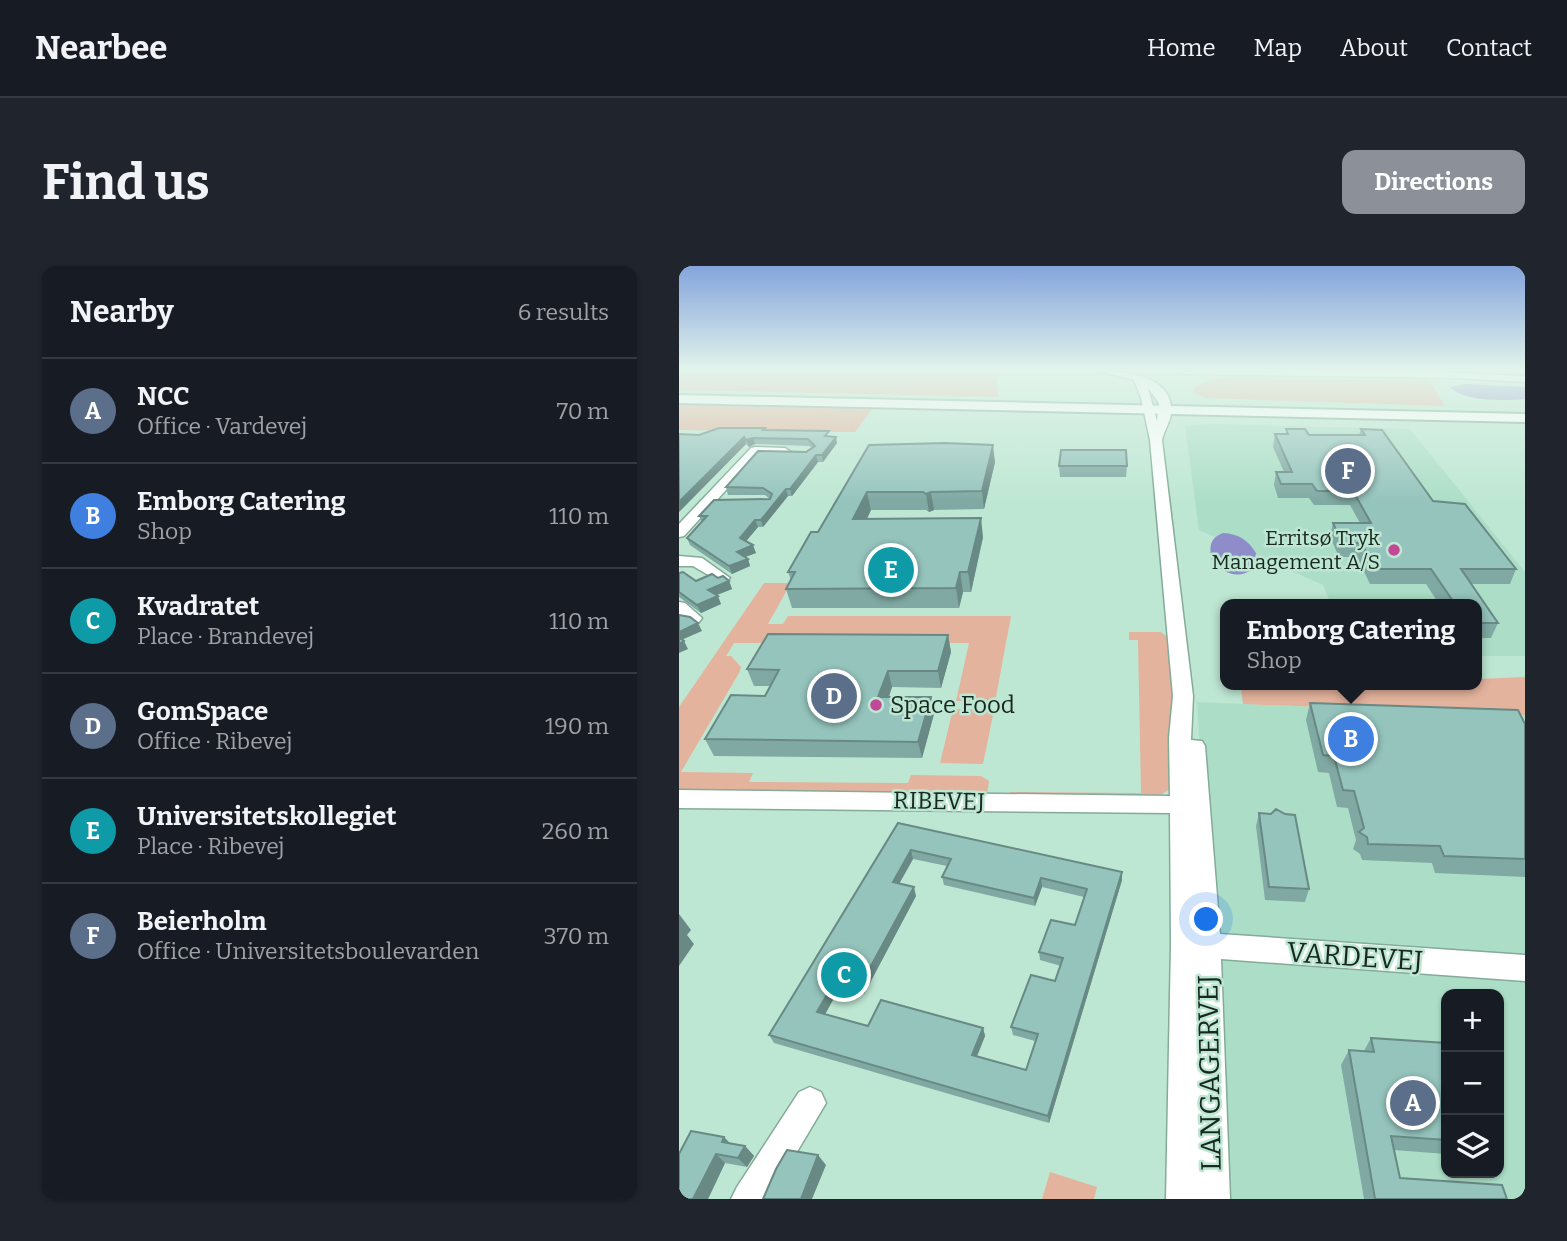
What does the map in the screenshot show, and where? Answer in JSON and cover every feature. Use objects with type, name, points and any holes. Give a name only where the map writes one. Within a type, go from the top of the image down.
[{"type":"main road","points":[[1421,415],[1525,418]]},
{"type":"street","name":"LANGAGERVEJ","points":[[1149,415],[1156,440],[1183,696],[1212,1199]]},
{"type":"street","name":"LANGAGERVEJ","points":[[1156,440],[1162,415]]},
{"type":"street","points":[[679,533],[759,446],[795,452]]},
{"type":"street","points":[[709,501],[731,502]]},
{"type":"street","points":[[679,561],[696,561],[722,578]]},
{"type":"street","name":"RIBEVEJ","points":[[679,799],[1190,804]]},
{"type":"street","name":"LANGAGERVEJ","points":[[1184,1199],[1196,945]]},
{"type":"street","name":"VARDEVEJ","points":[[1196,945],[1525,968]]},
{"type":"street","points":[[749,1199],[810,1102]]},
{"type":"shaded area","points":[[679,415],[868,415],[855,432],[679,430]]},
{"type":"shaded area","points":[[1213,424],[1410,429],[1525,572],[1525,656],[1482,656],[1482,599],[1329,599],[1323,585],[1199,530],[1185,426]]},
{"type":"shaded area","points":[[764,583],[791,583],[768,624],[783,624],[788,616],[1011,616],[995,702],[956,701],[969,643],[734,643],[726,656],[731,656],[741,667],[739,673],[681,772],[753,773],[749,782],[908,783],[911,775],[981,776],[989,781],[987,795],[679,791],[679,707]]},
{"type":"shaded area","points":[[1129,632],[1161,632],[1169,638],[1176,756],[1170,789],[1162,794],[1149,796],[1010,795],[1010,792],[1141,793],[1138,640],[1129,640]]},
{"type":"shaded area","points":[[1525,677],[1525,715],[1243,704],[1241,690],[1482,690],[1482,679]]},
{"type":"shaded area","points":[[1197,702],[1525,715],[1525,1199],[1216,1199],[1212,938]]},
{"type":"shaded area","points":[[953,709],[994,710],[983,764],[940,763]]},
{"type":"shaded area","points":[[1050,1172],[1097,1187],[1094,1199],[1042,1199]]},
{"type":"water","points":[[1223,533],[1243,538],[1250,545],[1256,553],[1253,569],[1242,574],[1231,574],[1212,561],[1211,544]]},
{"type":"building","points":[[719,428],[829,431],[825,436],[836,437],[822,455],[816,455],[790,489],[786,489],[761,520],[755,520],[740,538],[753,545],[737,552],[748,559],[729,566],[687,538],[707,516],[699,516],[714,500],[770,499],[772,494],[763,488],[726,487],[758,451],[806,452],[815,446],[808,439],[746,440],[744,437],[679,502],[679,434],[699,435]]},
{"type":"building","points":[[1286,429],[1305,429],[1309,435],[1365,435],[1361,429],[1382,430],[1433,501],[1465,504],[1516,569],[1461,569],[1482,599],[1452,599],[1431,569],[1375,569],[1361,543],[1342,543],[1333,523],[1371,523],[1353,491],[1317,491],[1312,484],[1281,484],[1276,472],[1292,472],[1275,434],[1288,434]]},
{"type":"building","points":[[869,445],[993,445],[982,491],[926,494],[867,492],[853,519],[981,518],[968,572],[960,572],[956,588],[786,589],[795,572],[788,572],[811,532],[818,532]]},
{"type":"building","points":[[1061,450],[1126,450],[1127,466],[1059,466]]},
{"type":"building","points":[[683,572],[696,581],[712,574],[718,578],[723,576],[729,581],[708,590],[718,596],[697,605],[679,592],[679,573]]},
{"type":"building","points":[[1482,600],[1498,623],[1482,623]]},
{"type":"building","points":[[679,615],[690,617],[698,623],[679,632]]},
{"type":"building","points":[[768,634],[948,635],[938,671],[888,671],[878,697],[931,697],[918,742],[705,739],[731,695],[765,696],[779,670],[747,669]]},
{"type":"building","points":[[1310,703],[1518,710],[1525,724],[1525,859],[1444,856],[1440,846],[1368,844],[1367,837],[1359,832],[1364,828],[1354,791],[1343,790],[1334,756],[1323,755]]},
{"type":"building","points":[[1276,809],[1295,815],[1309,889],[1269,887],[1259,813],[1271,814]]},
{"type":"building","points":[[898,823],[1122,872],[1048,1116],[769,1035]],"holes":[[[911,850],[951,859],[942,877],[1034,898],[1041,878],[1087,889],[1075,925],[1051,920],[1039,952],[1063,958],[1055,981],[1031,975],[1011,1027],[1038,1034],[1026,1070],[972,1055],[983,1028],[881,1000],[868,1026],[817,1012],[836,979],[860,986],[914,887],[893,882]]]},
{"type":"building","points":[[1371,1038],[1441,1043],[1441,1140],[1391,1136],[1400,1178],[1502,1185],[1507,1199],[1375,1199],[1349,1050],[1374,1052]]},
{"type":"building","points":[[691,1131],[724,1137],[722,1142],[745,1146],[738,1158],[716,1154],[693,1199],[679,1199],[679,1154]]},
{"type":"building","points":[[787,1150],[818,1155],[801,1199],[763,1199],[776,1169]]},
{"type":"place","name":"Beierholm","points":[[1348,471]]},
{"type":"place","name":"Erritsø Tryk Management A/S","points":[[1394,550]]},
{"type":"place","name":"Universitetskollegiet","points":[[891,570]]},
{"type":"place","name":"GomSpace","points":[[834,696]]},
{"type":"place","name":"Space Food","points":[[876,705]]},
{"type":"place","name":"Emborg Catering","points":[[1351,739]]},
{"type":"place","name":"Kvadratet","points":[[844,975]]},
{"type":"place","name":"NCC","points":[[1413,1103]]}]
